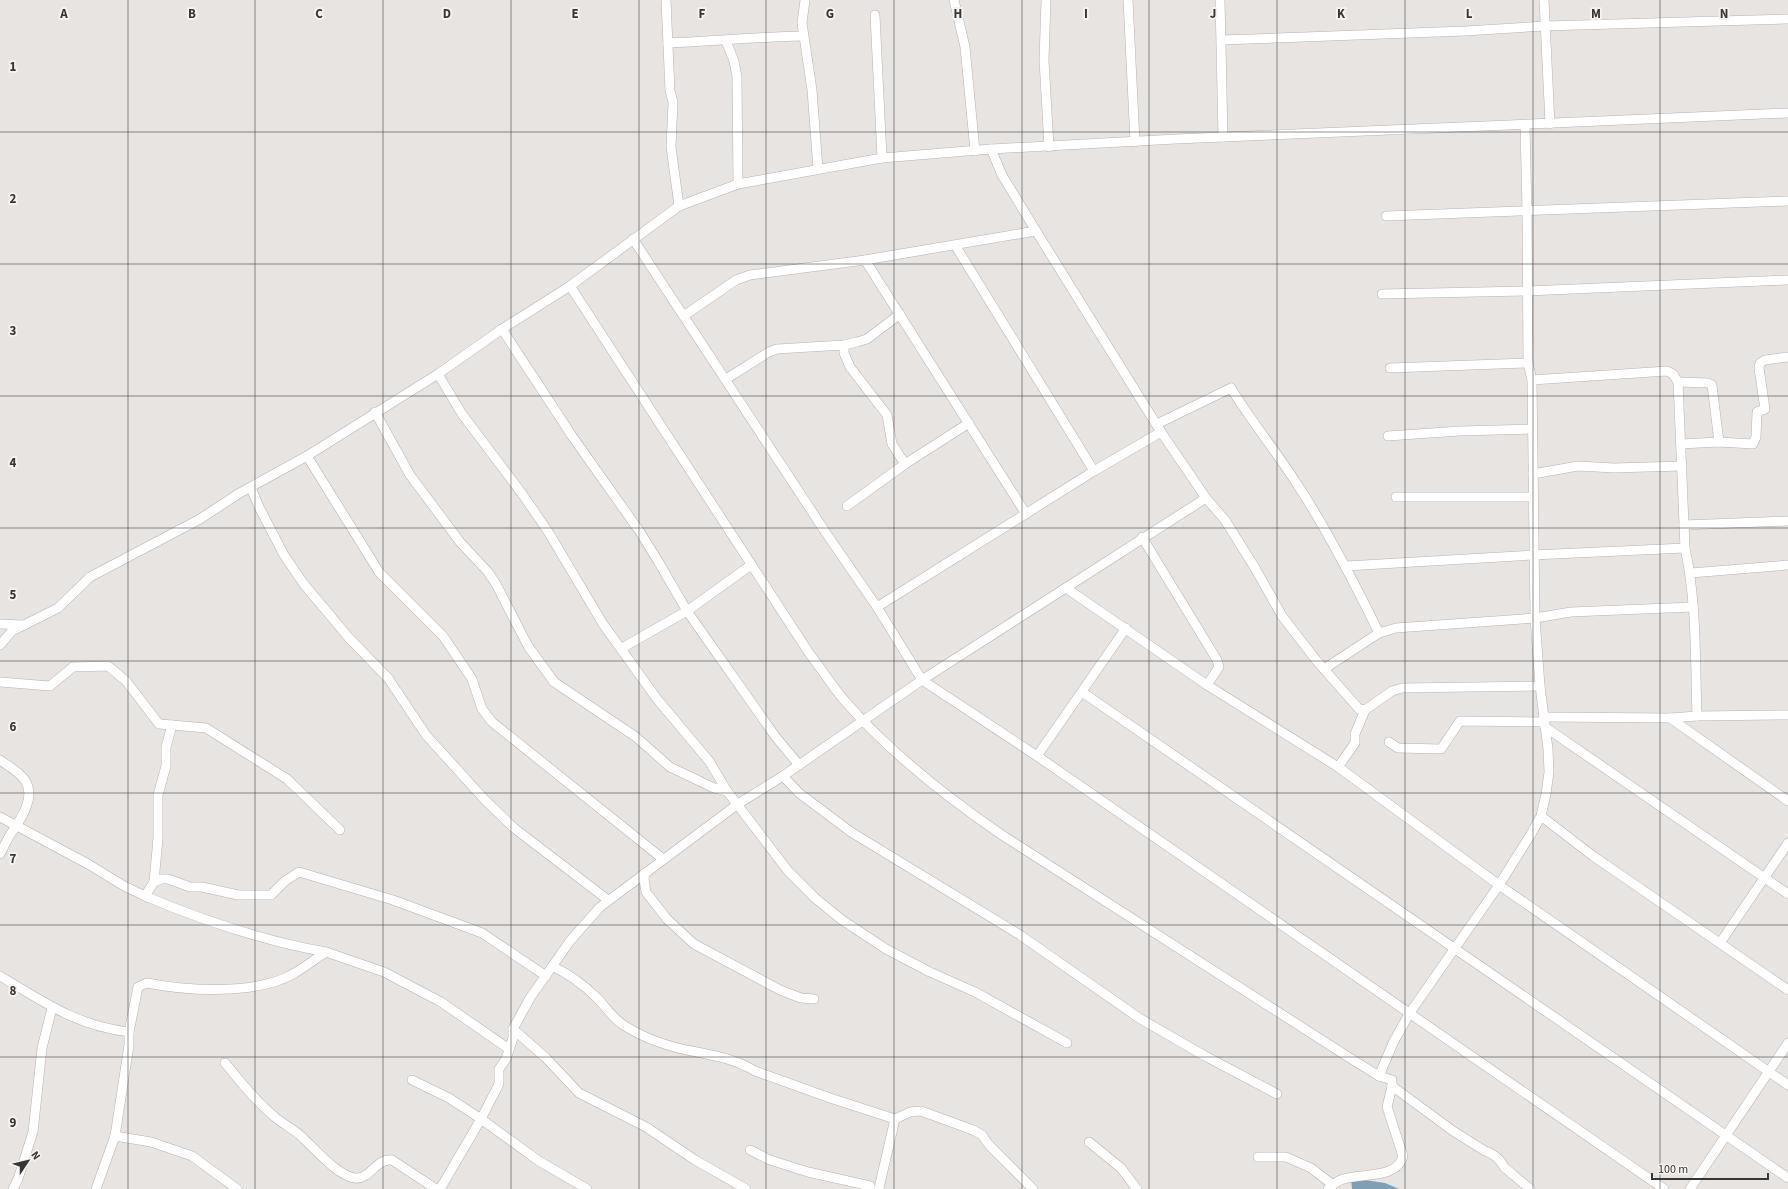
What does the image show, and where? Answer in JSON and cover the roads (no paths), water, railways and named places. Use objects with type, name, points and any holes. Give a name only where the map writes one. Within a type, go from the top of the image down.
[{"type":"street","points":[[666,0],[670,91],[673,102],[671,147],[679,206]]},
{"type":"street","points":[[806,0],[802,23],[812,90],[818,169]]},
{"type":"street","points":[[954,0],[965,47],[975,151]]},
{"type":"street","points":[[1046,0],[1044,60],[1049,147]]},
{"type":"street","points":[[1220,0],[1223,138]]},
{"type":"street","points":[[1544,0],[1550,124]]},
{"type":"street","points":[[1126,1],[1135,142]]},
{"type":"street","points":[[875,15],[882,158]]},
{"type":"street","points":[[1222,40],[1466,31],[1545,26],[1788,19]]},
{"type":"street","points":[[668,43],[726,41],[757,37],[803,36]]},
{"type":"street","points":[[726,41],[734,61],[737,77],[738,184]]},
{"type":"street","points":[[0,645],[12,631],[58,608],[90,577],[200,519],[307,456],[375,412],[438,374],[502,329],[570,286],[679,206],[738,184],[882,158],[975,151],[1135,142],[1525,126],[1788,113]]},
{"type":"street","points":[[1379,1076],[1393,1043],[1409,1014],[1499,886],[1540,816],[1546,794],[1549,772],[1545,722],[1540,686],[1535,618],[1533,555],[1532,380],[1528,363],[1525,126]]},
{"type":"street","points":[[991,150],[1002,175],[1036,231],[1162,432],[1206,498],[1225,520],[1255,568],[1282,616],[1324,669],[1359,709],[1365,710]]},
{"type":"street","points":[[1386,216],[1788,201]]},
{"type":"street","points":[[685,315],[736,280],[750,274],[865,260],[1036,231]]},
{"type":"street","points":[[633,239],[685,315],[826,533],[877,607],[922,680],[1037,756],[1664,1189]]},
{"type":"street","points":[[955,245],[1094,471]]},
{"type":"street","points":[[865,260],[1026,514]]},
{"type":"street","points":[[1382,294],[1527,292],[1788,280]]},
{"type":"street","points":[[570,286],[751,565],[810,653],[842,698],[862,720],[919,772],[973,815],[1002,835],[1173,946],[1379,1076],[1392,1080],[1387,1107],[1402,1152],[1402,1163],[1392,1170],[1363,1177],[1343,1179],[1331,1187],[1311,1168],[1286,1157],[1258,1157]]},
{"type":"street","points":[[726,379],[769,352],[777,349],[844,345],[867,339],[900,314]]},
{"type":"street","points":[[502,329],[572,436],[643,538],[686,611],[775,736],[798,765]]},
{"type":"street","points":[[844,345],[844,352],[850,367],[887,415],[892,444],[905,464]]},
{"type":"street","points":[[1681,444],[1719,442],[1753,444],[1756,437],[1757,412],[1765,410],[1759,368],[1760,363],[1765,360],[1788,357]]},
{"type":"street","points":[[1390,368],[1528,363]]},
{"type":"street","points":[[1532,380],[1667,371],[1674,374],[1678,382],[1685,548],[1691,573],[1697,716]]},
{"type":"street","points":[[438,374],[462,414],[519,489],[549,534],[603,624],[622,648],[657,699],[709,761],[727,791],[788,871],[815,898],[842,920],[886,949],[930,972],[975,992],[1067,1043]]},
{"type":"street","points":[[1678,382],[1708,383],[1712,385],[1719,442]]},
{"type":"street","points":[[1157,424],[1231,388],[1253,423],[1296,482],[1346,566],[1379,633]]},
{"type":"street","points":[[375,412],[410,475],[460,542],[488,572],[496,584],[528,646],[554,682],[636,737],[667,766],[714,788],[727,791]]},
{"type":"street","points":[[847,506],[905,464],[969,423]]},
{"type":"street","points":[[1388,436],[1532,429]]},
{"type":"street","points":[[877,607],[1094,471],[1162,432]]},
{"type":"street","points":[[307,456],[379,572],[443,636],[472,679],[482,709],[492,722],[662,859]]},
{"type":"street","points":[[1533,474],[1682,466]]},
{"type":"street","points":[[252,488],[260,509],[284,555],[303,583],[349,638],[388,678],[426,735],[484,799],[514,828],[608,900]]},
{"type":"street","points":[[1396,497],[1533,497]]},
{"type":"street","points":[[440,1189],[499,1084],[499,1070],[506,1059],[513,1038],[513,1029],[552,966],[570,941],[600,907],[662,859],[738,804],[783,776],[862,720],[1142,537],[1206,498]]},
{"type":"street","points":[[1684,524],[1788,521]]},
{"type":"street","points":[[1142,537],[1217,660],[1219,667],[1207,685]]},
{"type":"street","points":[[1346,566],[1685,548]]},
{"type":"street","points":[[622,648],[686,611],[751,565]]},
{"type":"street","points":[[1691,573],[1788,565]]},
{"type":"street","points":[[1066,588],[1207,685],[1338,768],[1499,886],[1788,1085]]},
{"type":"street","points":[[1324,669],[1379,633],[1396,628],[1535,618],[1571,612],[1693,607]]},
{"type":"street","points":[[0,624],[23,625]]},
{"type":"street","points":[[1037,756],[1126,628]]},
{"type":"street","points":[[0,682],[50,686],[73,667],[108,666],[126,681],[159,724],[206,728],[287,780],[340,830]]},
{"type":"street","points":[[1338,768],[1355,743],[1355,734],[1365,710],[1392,691],[1402,688],[1540,686]]},
{"type":"street","points":[[1082,692],[1788,1178]]},
{"type":"street","points":[[1390,742],[1398,748],[1441,749],[1460,721],[1545,722],[1697,716],[1788,715]]},
{"type":"street","points":[[1670,718],[1788,801]]},
{"type":"street","points":[[1545,722],[1788,894]]},
{"type":"street","points":[[145,896],[154,882],[158,838],[158,795],[166,766],[166,747],[172,725]]},
{"type":"street","points":[[0,760],[15,770],[25,780],[28,788],[28,800],[17,827],[12,832],[0,854]]},
{"type":"street","points":[[783,776],[799,793],[851,832],[920,876],[1020,935],[1139,1018],[1212,1060],[1277,1094]]},
{"type":"street","points":[[1540,816],[1593,856],[1788,990]]},
{"type":"street","points":[[0,818],[88,864],[124,886],[204,920],[288,945],[326,952],[384,972],[441,1002],[509,1049]]},
{"type":"street","points":[[1720,943],[1788,843]]},
{"type":"street","points":[[154,882],[161,879],[168,879],[190,887],[202,887],[238,895],[271,895],[285,881],[299,872],[393,900],[482,933],[546,976]]},
{"type":"street","points":[[645,873],[644,886],[646,892],[667,919],[694,944],[780,990],[801,998],[814,999]]},
{"type":"street","points":[[96,1189],[116,1136],[129,1045],[129,1032],[138,987],[147,983],[186,989],[258,987],[293,974],[326,952]]},
{"type":"street","points":[[552,966],[568,974],[596,997],[624,1026],[645,1036],[676,1046],[732,1060],[754,1071],[895,1119],[910,1112],[922,1111],[973,1130],[982,1135],[989,1145],[1033,1189]]},
{"type":"street","points":[[0,976],[52,1008],[83,1022],[110,1030],[129,1032]]},
{"type":"street","points":[[13,1189],[18,1179],[32,1132],[42,1048],[52,1008]]},
{"type":"street","points":[[513,1029],[546,1058],[579,1093],[646,1127],[695,1160],[746,1189]]},
{"type":"street","points":[[1690,1189],[1788,1043]]},
{"type":"street","points":[[225,1063],[275,1117],[304,1138],[326,1160],[352,1177],[364,1177],[383,1161],[392,1160],[436,1189]]},
{"type":"street","points":[[412,1080],[449,1098],[539,1161],[588,1189]]},
{"type":"street","points":[[1392,1086],[1452,1131],[1485,1151],[1491,1152],[1502,1162],[1504,1167],[1530,1189]]},
{"type":"street","points":[[750,1150],[770,1160],[808,1172],[875,1188],[895,1119]]},
{"type":"street","points":[[116,1136],[151,1142],[192,1156],[237,1189]]},
{"type":"street","points":[[1090,1142],[1121,1168],[1137,1189]]},
{"type":"water","points":[[1351,1178],[1385,1183],[1399,1189],[1352,1189]]}]
